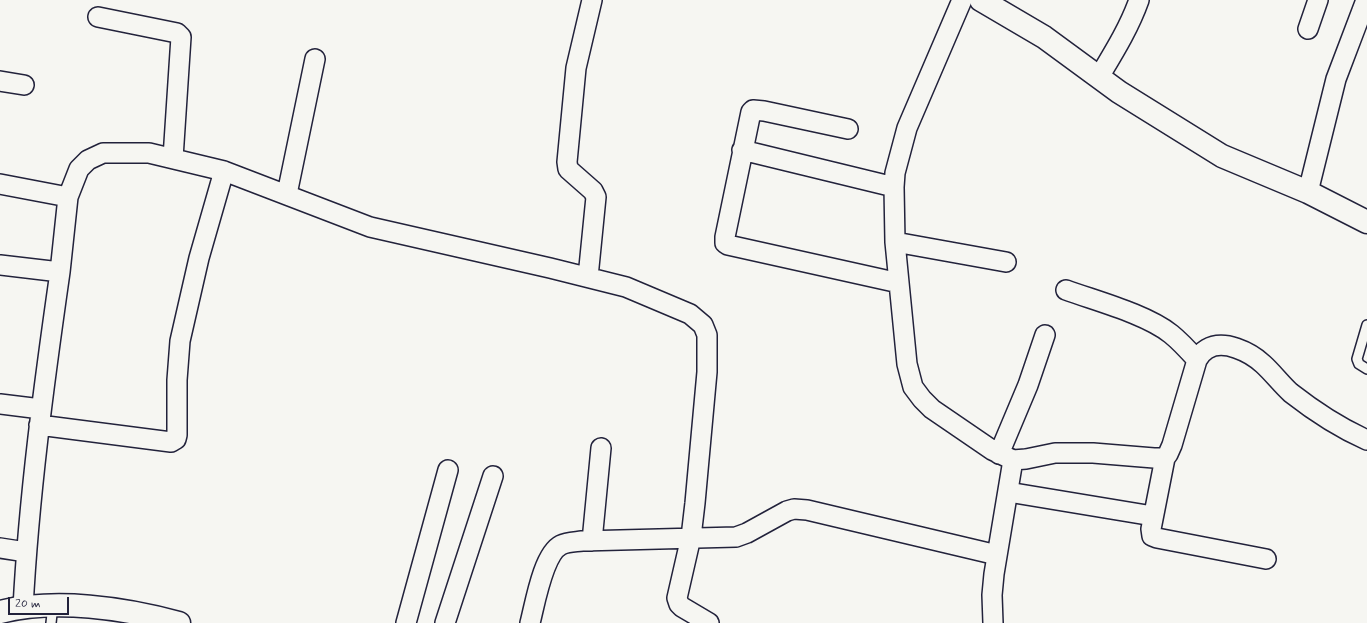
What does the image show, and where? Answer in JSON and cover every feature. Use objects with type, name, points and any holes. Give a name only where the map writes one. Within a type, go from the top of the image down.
[{"type":"street","points":[[588,277],[596,197],[593,191],[568,169],[567,162],[576,68],[592,0]]},
{"type":"street","points":[[962,0],[907,128],[894,173],[899,283],[907,364],[913,386],[922,399],[932,409],[1006,457],[1026,459],[1055,453],[1093,453],[1165,458]]},
{"type":"street","points":[[981,0],[1044,37],[1119,92],[1222,156],[1308,192],[1367,222]]},
{"type":"street","points":[[1099,77],[1122,38],[1139,0]]},
{"type":"street","points":[[1308,29],[1318,0]]},
{"type":"street","points":[[1308,192],[1336,79],[1366,0]]},
{"type":"street","points":[[98,17],[177,33],[181,37],[173,158]]},
{"type":"street","points":[[287,194],[315,59]]},
{"type":"street","points":[[0,82],[24,85]]},
{"type":"street","points":[[848,129],[753,110],[749,115],[725,238],[726,244],[899,283]]},
{"type":"street","points":[[742,150],[894,187]]},
{"type":"street","points":[[23,608],[26,552],[40,417],[60,272],[68,197],[79,169],[88,160],[95,156],[103,153],[149,153],[224,171],[370,227],[626,287],[690,314],[703,325],[706,330],[708,353],[691,537],[677,598],[679,604],[709,623]]},
{"type":"street","points":[[0,404],[40,417],[171,442],[176,439],[178,435],[176,380],[180,341],[199,258],[224,171]]},
{"type":"street","points":[[0,184],[68,197]]},
{"type":"street","points":[[896,242],[1006,262]]},
{"type":"street","points":[[0,265],[60,272]]},
{"type":"street","points":[[1066,290],[1154,323],[1170,333],[1183,344],[1197,360]]},
{"type":"street","points":[[993,623],[992,595],[1008,492],[1006,457],[1045,335]]},
{"type":"street","points":[[1266,559],[1157,538],[1152,536],[1151,533],[1165,458],[1172,445],[1197,360],[1202,353],[1207,348],[1213,346],[1229,346],[1247,353],[1263,364],[1290,392],[1335,423],[1367,440]]},
{"type":"street","points":[[592,541],[601,448]]},
{"type":"street","points":[[406,623],[448,470]]},
{"type":"street","points":[[445,623],[494,476]]},
{"type":"street","points":[[1008,492],[1154,516]]},
{"type":"street","points":[[530,623],[545,565],[555,550],[561,545],[569,542],[691,537],[736,537],[747,533],[787,511],[800,509],[997,555]]},
{"type":"street","points":[[0,548],[26,552]]},
{"type":"street","points":[[0,612],[23,608],[52,614],[87,606],[123,611],[178,623]]},
{"type":"lane","points":[[1367,325],[1357,359],[1359,364],[1367,369]]}]
